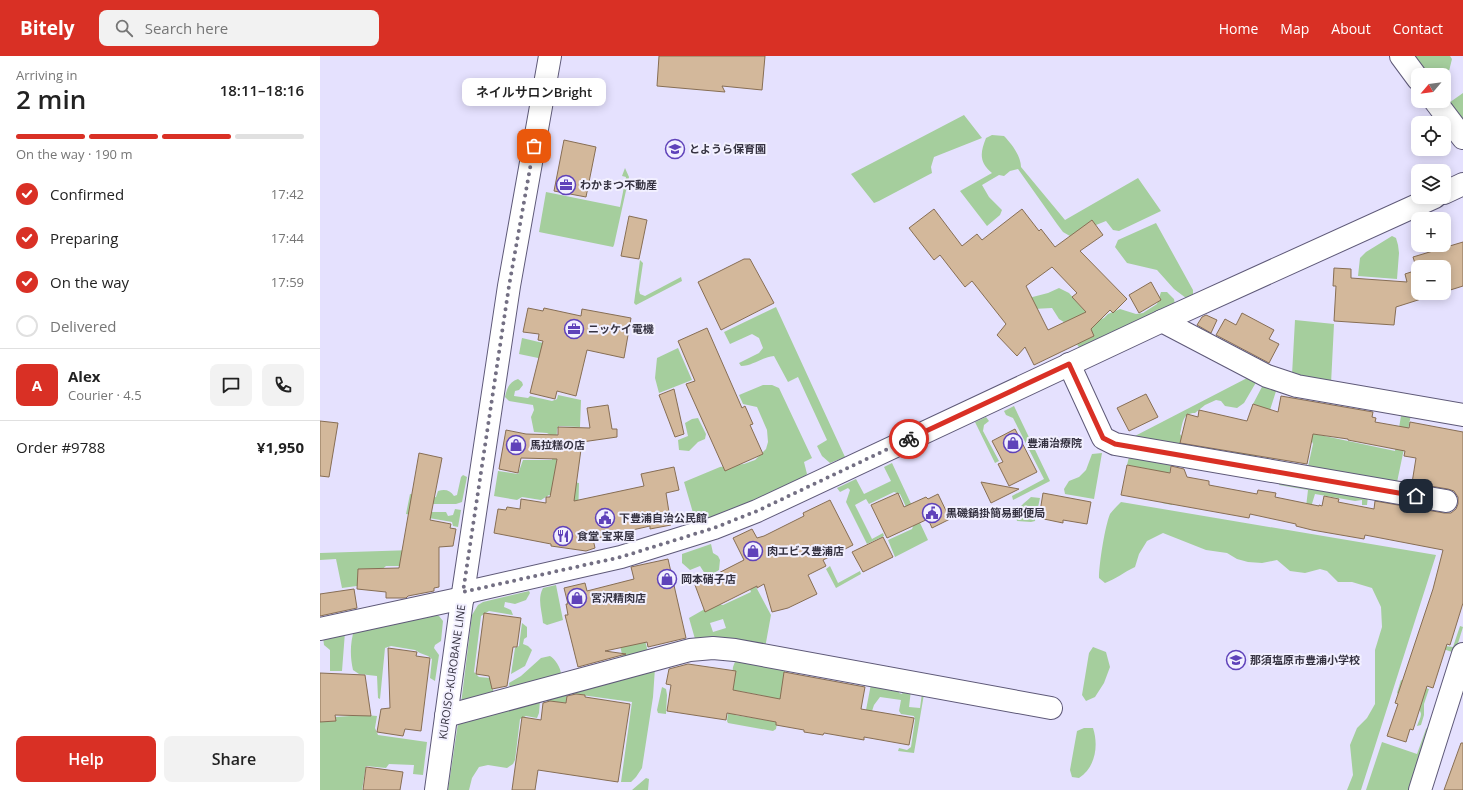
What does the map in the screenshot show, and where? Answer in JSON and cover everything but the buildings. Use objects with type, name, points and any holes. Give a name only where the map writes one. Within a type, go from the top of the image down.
[{"type":"street","name":"KUROISO-KUROBANE LINE","points":[[436,790],[463,595],[509,286],[550,56]]},
{"type":"street","points":[[1401,56],[1411,70]]},
{"type":"street","points":[[1440,108],[1463,138]]},
{"type":"street","points":[[1451,190],[1463,184]]},
{"type":"street","points":[[320,629],[621,557],[714,528],[757,511],[1069,364],[1420,204]]},
{"type":"street","points":[[1162,321],[1267,376],[1297,386],[1463,415]]},
{"type":"street","points":[[1069,364],[1103,438],[1115,444],[1446,501]]},
{"type":"street","points":[[446,716],[690,650],[713,648],[735,650],[1051,708]]},
{"type":"street","points":[[1420,790],[1461,665]]},
{"type":"green space","points":[[1410,56],[1450,56],[1452,59],[1450,68],[1419,68]]},
{"type":"green space","points":[[1463,93],[1463,128],[1448,108],[1451,108],[1451,101]]},
{"type":"green space","points":[[964,115],[982,138],[934,157],[931,167],[932,173],[879,201],[874,203],[851,174]]},
{"type":"green space","points":[[992,135],[1004,136],[1007,139],[1017,154],[1021,167],[1065,220],[1138,178],[1161,211],[1119,231],[1113,230],[1106,221],[1096,225],[1075,239],[1063,232],[1018,169],[1010,171],[1004,176],[999,175],[982,185],[989,197],[1002,210],[1000,215],[987,226],[960,191],[992,173],[983,161],[982,153],[986,138]]},
{"type":"green space","points":[[625,168],[629,177],[613,247],[539,232],[546,192],[620,207],[626,177],[622,176]]},
{"type":"green space","points":[[1156,223],[1193,290],[1193,295],[1186,298],[1174,289],[1157,270],[1127,263],[1115,247],[1118,240]]},
{"type":"green space","points":[[1392,236],[1396,238],[1399,253],[1397,279],[1358,276],[1360,258],[1366,252]]},
{"type":"green space","points":[[640,260],[643,263],[639,290],[640,294],[645,296],[681,277],[682,281],[636,305],[634,303]]},
{"type":"green space","points":[[1059,288],[1069,293],[1095,322],[1120,309],[1136,314],[1143,313],[1157,304],[1161,292],[1167,292],[1174,299],[1175,305],[1081,349],[1067,324],[1059,319],[1052,308],[1033,309],[1021,300],[1048,293]]},
{"type":"green space","points":[[776,307],[845,457],[830,463],[822,456],[817,446],[827,440],[798,377],[788,382],[774,356],[765,358],[750,365],[741,366],[739,363],[759,353],[763,348],[759,338],[752,334],[730,344],[724,332]]},
{"type":"green space","points":[[1295,320],[1334,324],[1331,384],[1292,375]]},
{"type":"green space","points":[[522,338],[581,352],[567,364],[519,354]]},
{"type":"green space","points":[[678,348],[692,380],[659,393],[655,378],[657,358]]},
{"type":"green space","points":[[1251,376],[1258,379],[1244,403],[1237,408],[1225,406],[1221,401],[1216,400],[1205,405],[1195,413],[1191,413],[1185,417],[1180,434],[1184,440],[1189,442],[1187,448],[1133,437]]},
{"type":"green space","points":[[518,379],[523,385],[519,390],[515,391],[514,396],[528,398],[530,396],[552,401],[557,399],[558,395],[581,400],[580,427],[559,426],[557,429],[556,451],[580,455],[579,464],[557,459],[554,478],[579,483],[578,520],[561,495],[549,495],[541,500],[522,497],[517,500],[494,496],[498,471],[518,474],[523,460],[552,460],[552,436],[547,433],[534,432],[531,417],[534,410],[533,405],[509,401],[505,397],[509,386],[512,382]]},
{"type":"green space","points":[[1264,383],[1277,388],[1254,460],[1232,453],[1236,452],[1261,427],[1267,409],[1253,404]]},
{"type":"green space","points":[[763,385],[772,385],[779,388],[812,458],[804,462],[807,474],[801,481],[735,511],[696,523],[684,482],[720,467],[744,464],[755,460],[766,449],[768,442],[767,430],[757,407],[743,404],[739,395]]},
{"type":"green space","points":[[1014,406],[1050,481],[1013,500],[1012,496],[1044,479],[1013,418],[1006,415],[1004,411]]},
{"type":"green space","points":[[1406,413],[1411,415],[1396,487],[1307,471],[1313,444],[1311,439],[1301,431],[1395,451],[1401,416]]},
{"type":"green space","points":[[986,417],[989,421],[984,425],[983,431],[999,461],[995,463],[975,422]]},
{"type":"green space","points":[[698,418],[706,434],[705,439],[698,442],[689,451],[679,450],[678,440],[688,436],[685,423],[692,419]]},
{"type":"green space","points":[[1102,453],[1094,499],[1065,494],[1064,489],[1069,481],[1079,477],[1086,470],[1092,454]]},
{"type":"green space","points":[[1129,457],[1155,462],[1171,462],[1169,477],[1174,493],[1172,505],[1162,503],[1164,487],[1148,478],[1149,469],[1127,465]]},
{"type":"green space","points":[[892,463],[928,540],[895,557],[888,540],[912,529],[914,524],[900,494],[894,492],[869,504],[866,499],[855,505],[872,539],[883,533],[884,536],[867,544],[846,502],[850,490],[848,488],[840,492],[837,488],[856,479],[864,494],[891,481],[884,467]]},
{"type":"green space","points":[[463,475],[467,477],[462,502],[456,504],[433,504],[418,516],[406,514],[410,494],[432,498],[436,497],[438,491],[445,490],[451,492],[454,496],[457,495],[461,477]]},
{"type":"green space","points":[[1280,480],[1368,496],[1367,505],[1362,505],[1362,500],[1355,501],[1315,494],[1311,507],[1306,507],[1308,490],[1279,485]]},
{"type":"green space","points":[[1031,497],[1040,498],[1035,521],[1017,521],[1016,517],[1018,510]]},
{"type":"green space","points":[[1121,502],[1436,555],[1361,790],[1347,790],[1353,775],[1350,745],[1357,728],[1367,718],[1375,704],[1375,650],[1382,627],[1381,607],[1372,588],[1352,582],[1338,582],[1327,571],[1320,569],[1305,573],[1290,571],[1277,560],[1262,563],[1248,562],[1237,559],[1227,553],[1206,550],[1163,533],[1147,541],[1139,554],[1135,567],[1105,583],[1099,578],[1104,536],[1110,514]]},
{"type":"green space","points":[[455,509],[461,510],[458,527],[453,526],[452,522],[429,518],[428,512],[446,512],[448,516],[453,515]]},
{"type":"green space","points":[[711,544],[713,553],[718,556],[720,560],[719,570],[707,577],[700,566],[690,570],[682,563],[682,554]]},
{"type":"green space","points":[[413,550],[412,566],[386,566],[364,585],[342,588],[336,559],[320,560],[320,553]]},
{"type":"green space","points":[[830,566],[838,583],[860,571],[861,574],[836,588],[826,569]]},
{"type":"green space","points":[[747,570],[771,615],[765,648],[695,639],[689,618],[703,610],[710,603],[723,605],[751,592],[744,573]],"holes":[[[723,619],[726,628],[713,632],[710,623]]]},
{"type":"green space","points":[[556,585],[563,620],[547,625],[543,623],[540,596],[543,588]]},
{"type":"green space","points":[[529,591],[530,593],[526,600],[515,604],[505,602],[504,607],[511,610],[513,615],[489,611],[481,616],[474,672],[479,677],[490,678],[494,694],[461,704],[472,615],[478,605],[483,602]]},
{"type":"green space","points":[[433,614],[439,616],[443,621],[441,641],[435,645],[434,648],[439,655],[435,681],[430,678],[432,659],[415,650],[391,646],[385,648],[380,699],[378,698],[377,676],[359,674],[353,670],[351,650],[354,630]]},
{"type":"green space","points":[[640,621],[648,652],[623,659],[616,627]]},
{"type":"green space","points":[[522,623],[527,627],[527,637],[524,639],[523,644],[532,650],[525,666],[511,674],[515,648],[519,646]]},
{"type":"green space","points":[[1460,626],[1463,627],[1455,653],[1443,649],[1445,646],[1453,647]]},
{"type":"green space","points":[[345,632],[342,671],[330,671],[330,650],[324,645],[323,637]]},
{"type":"green space","points":[[1093,647],[1106,652],[1110,667],[1104,683],[1095,697],[1086,701],[1082,695],[1089,653]]},
{"type":"green space","points":[[550,656],[558,664],[561,676],[510,689],[509,683],[521,676],[541,658]]},
{"type":"green space","points":[[736,659],[783,667],[785,671],[776,729],[773,731],[728,723],[733,667]],"holes":[[[739,691],[765,696],[764,704],[774,705],[771,721],[735,715]]]},
{"type":"green space","points":[[655,668],[653,697],[642,768],[636,777],[631,782],[621,782],[632,702],[567,693],[566,703],[540,700]]},
{"type":"green space","points":[[1401,680],[1429,689],[1424,704],[1424,715],[1421,725],[1417,726],[1421,717],[1418,707],[1397,693]]},
{"type":"green space","points":[[871,684],[898,689],[899,693],[902,694],[904,689],[911,690],[909,707],[920,708],[922,693],[924,694],[914,753],[898,751],[899,748],[907,750],[911,747],[915,720],[914,716],[901,714],[899,711],[901,700],[880,697],[874,705],[872,711],[866,710]]},
{"type":"green space","points":[[662,687],[666,689],[667,695],[666,714],[658,713],[657,710]]},
{"type":"green space","points":[[540,700],[537,718],[526,716],[520,719],[515,760],[513,764],[507,768],[488,765],[479,767],[472,778],[469,790],[448,790],[458,723]]},
{"type":"green space","points":[[365,715],[377,716],[375,728],[378,735],[427,742],[423,775],[413,774],[414,765],[389,764],[386,768],[366,766],[362,790],[320,790],[320,718]]},
{"type":"green space","points":[[1428,727],[1410,790],[1366,790],[1382,742],[1417,754]]},
{"type":"green space","points":[[1084,728],[1093,728],[1096,742],[1094,756],[1092,763],[1084,774],[1079,778],[1072,777],[1070,770],[1077,731]]},
{"type":"green space","points":[[646,778],[649,779],[648,790],[632,790]]},
{"type":"way so far","points":[[534,146],[509,286],[463,592],[621,557],[664,545],[714,528],[757,511],[909,439]]},
{"type":"place","name":"ネイルサロンBright","points":[[534,146]]},
{"type":"place","name":"とようら保育園","points":[[675,149]]},
{"type":"place","name":"わかまつ不動産","points":[[566,185]]},
{"type":"place","name":"ニッケイ電機","points":[[574,329]]},
{"type":"place","name":"豊浦治療院","points":[[1013,443]]},
{"type":"place","name":"馬拉糕の店","points":[[516,445]]},
{"type":"place","name":"黒磯鍋掛簡易郵便局","points":[[932,513]]},
{"type":"place","name":"下豊浦自治公民館","points":[[605,518]]},
{"type":"place","name":"食堂 宝来屋","points":[[563,536]]},
{"type":"place","name":"肉エビス豊浦店","points":[[753,551]]},
{"type":"place","name":"岡本硝子店","points":[[667,579]]},
{"type":"place","name":"宮沢精肉店","points":[[577,598]]},
{"type":"place","name":"那須塩原市豊浦小学校","points":[[1236,660]]},
{"type":"route","points":[[909,439],[1069,364],[1103,438],[1115,444],[1416,496]]}]
